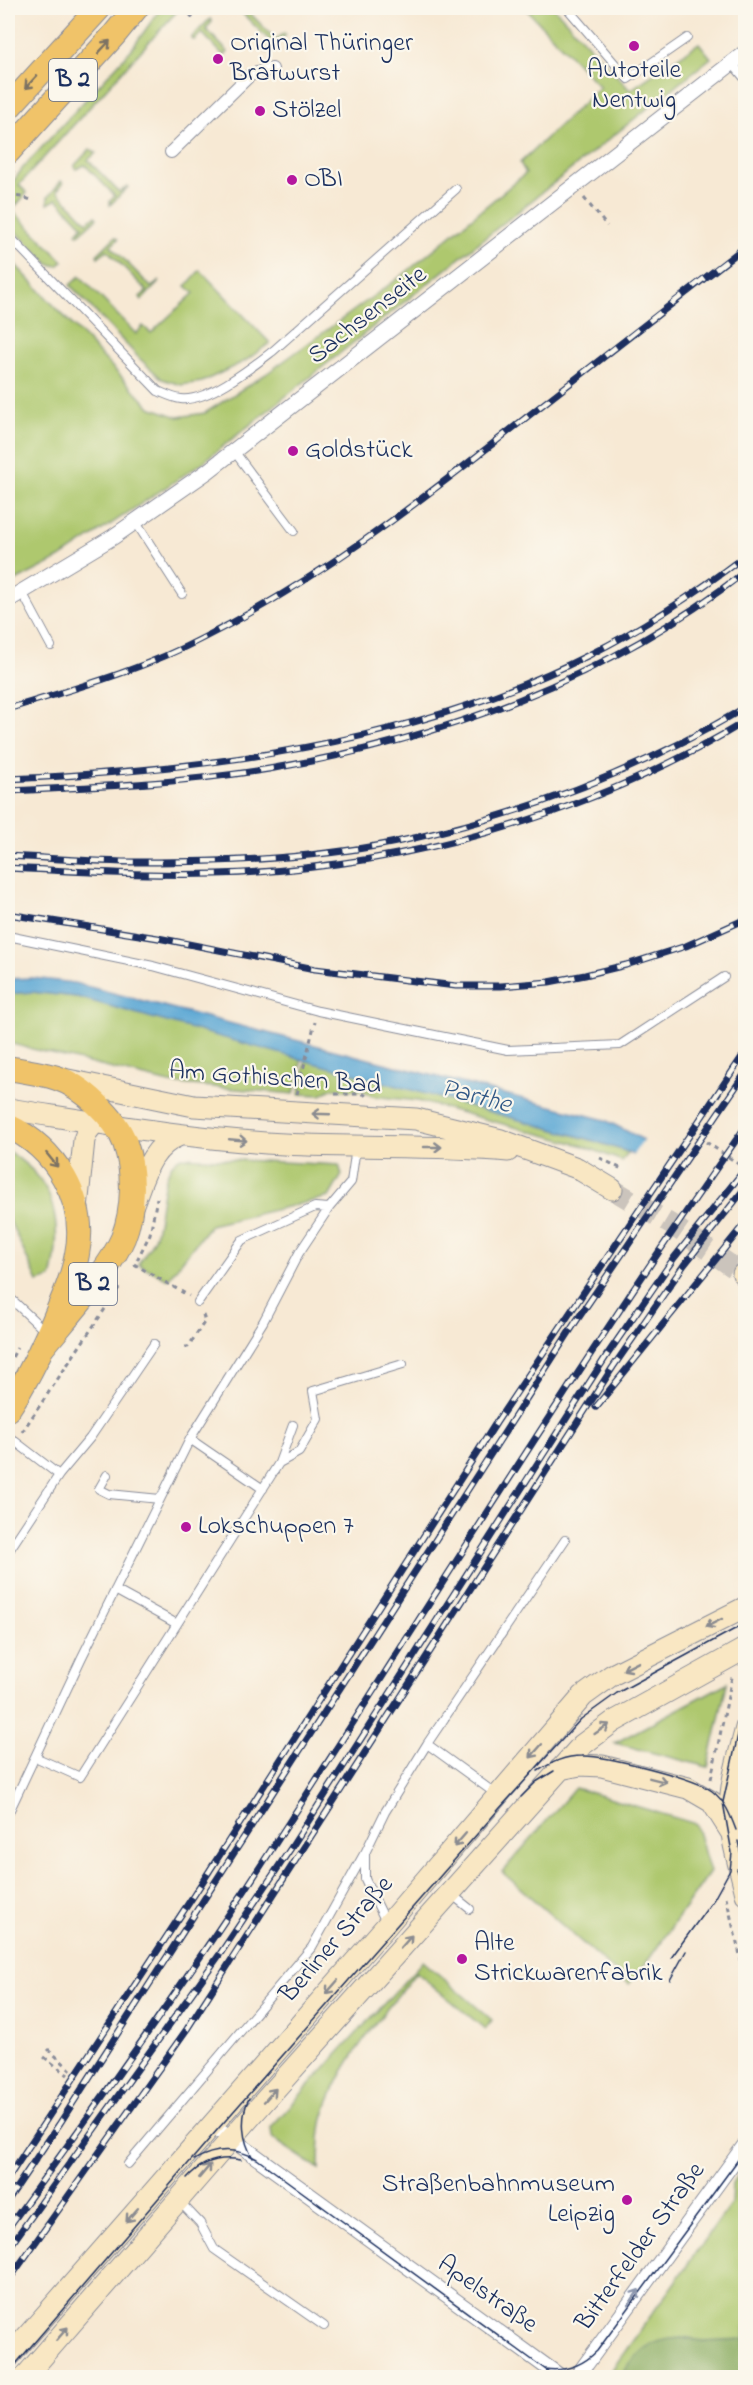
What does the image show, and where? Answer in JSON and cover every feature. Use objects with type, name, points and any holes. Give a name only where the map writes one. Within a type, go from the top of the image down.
[{"type":"main road","name":"B 2","points":[[8,108],[99,8]]},
{"type":"main road","name":"B 2","points":[[8,152],[136,8]]},
{"type":"main road","name":"Am Gothischen Bad","points":[[8,1068],[182,1104],[416,1119],[467,1130],[537,1153],[577,1168],[612,1189]]},
{"type":"main road","name":"B 2","points":[[45,1341],[107,1265],[122,1239],[131,1211],[128,1152],[123,1138],[104,1120],[78,1089],[57,1078]]},
{"type":"main road","points":[[77,1211],[83,1146],[87,1132],[133,1095]]},
{"type":"main road","name":"Am Gothischen Bad","points":[[8,1109],[104,1120],[180,1135],[285,1144],[456,1147],[537,1153]]},
{"type":"main road","name":"B 2","points":[[8,1126],[36,1143],[55,1164],[69,1186],[77,1211],[78,1252],[67,1288],[45,1341],[8,1409]]},
{"type":"main road","points":[[131,1211],[154,1156],[163,1144],[180,1135]]},
{"type":"main road","name":"Berliner Straße","points":[[8,2358],[388,1924],[573,1706],[590,1690],[612,1675],[746,1607]]},
{"type":"main road","name":"Berliner Straße","points":[[24,2378],[231,2139],[582,1745],[603,1728],[746,1648]]},
{"type":"main road","points":[[746,1728],[732,1788],[730,1810],[746,1894]]},
{"type":"main road","points":[[560,1769],[585,1764],[602,1766],[688,1788],[712,1802],[737,1839]]},
{"type":"street","name":"Sachsenseite","points":[[8,600],[135,521],[234,451],[746,52]]},
{"type":"street","points":[[171,152],[250,75],[272,69]]},
{"type":"street","name":"Apelstraße","points":[[211,2124],[562,2378]]},
{"type":"street","name":"Bitterfelder Straße","points":[[576,2378],[746,2144]]},
{"type":"lane","points":[[567,8],[628,80],[687,38]]},
{"type":"lane","points":[[732,63],[746,80]]},
{"type":"lane","points":[[8,235],[158,391],[182,399],[204,395],[243,373],[273,351],[456,189]]},
{"type":"lane","points":[[234,451],[294,531]]},
{"type":"lane","points":[[135,521],[182,594]]},
{"type":"lane","points":[[22,592],[51,646]]},
{"type":"lane","points":[[8,936],[153,966],[318,1011],[508,1050],[620,1045],[724,977]]},
{"type":"lane","points":[[8,1814],[190,1439],[263,1322],[299,1253],[329,1208],[351,1182],[356,1146]]},
{"type":"lane","points":[[198,1302],[242,1240],[315,1207],[329,1208]]},
{"type":"lane","points":[[8,1296],[45,1341]]},
{"type":"lane","points":[[8,1552],[59,1475],[90,1438],[154,1344]]},
{"type":"lane","points":[[279,1463],[299,1452],[318,1419],[313,1391],[403,1364]]},
{"type":"lane","points":[[35,1757],[80,1777],[279,1463],[293,1425]]},
{"type":"lane","points":[[8,1436],[59,1475]]},
{"type":"lane","points":[[190,1439],[263,1489]]},
{"type":"lane","points":[[107,1475],[99,1490],[109,1494],[160,1499]]},
{"type":"lane","points":[[128,2164],[312,1947],[365,1853],[385,1812],[427,1744],[565,1540]]},
{"type":"lane","points":[[115,1590],[177,1624]]},
{"type":"lane","points":[[427,1744],[498,1796]]},
{"type":"lane","points":[[365,1853],[365,1879],[388,1924]]},
{"type":"lane","points":[[450,1892],[470,1909]]},
{"type":"lane","points":[[179,2201],[200,2223],[214,2249],[324,2326]]},
{"type":"path","points":[[184,8],[195,20]]},
{"type":"path","points":[[574,184],[607,226]]},
{"type":"path","points":[[8,196],[23,197],[31,201]]},
{"type":"path","points":[[296,1099],[311,1035]]},
{"type":"path","points":[[706,1142],[746,1169]]},
{"type":"path","points":[[128,1273],[150,1234],[158,1195]]},
{"type":"path","points":[[134,1264],[198,1302],[205,1321],[188,1347],[185,1347]]},
{"type":"path","points":[[15,1442],[122,1283]]},
{"type":"path","points":[[48,2049],[71,2070]]},
{"type":"path","points":[[44,2057],[68,2075]]},
{"type":"green space","points":[[161,8],[180,8],[19,185],[27,193],[12,210],[63,261],[58,266],[49,264],[10,226],[12,219],[8,214],[8,189],[22,169],[131,50]]},
{"type":"green space","points":[[237,8],[245,8],[276,40],[284,33],[286,35],[266,53],[273,44]]},
{"type":"green space","points":[[525,8],[554,8],[630,90],[699,43],[711,58],[202,463],[60,558],[8,585],[8,257],[150,407],[178,417],[205,413],[266,374],[404,274],[526,173],[520,163],[600,87]]},
{"type":"green space","points":[[210,19],[212,22],[206,29],[228,52],[224,56],[202,33],[194,40],[192,39]]},
{"type":"green space","points":[[90,149],[96,153],[88,160],[119,192],[129,186],[110,205],[110,201],[115,196],[85,165],[75,168],[75,165]]},
{"type":"green space","points":[[61,181],[63,183],[57,191],[87,222],[95,216],[97,218],[78,235],[77,233],[83,226],[57,199],[48,204],[48,197]]},
{"type":"green space","points":[[115,237],[118,239],[111,246],[151,287],[160,281],[142,300],[140,297],[147,291],[107,250],[98,257],[97,255]]},
{"type":"green space","points":[[200,270],[270,343],[245,361],[202,382],[181,385],[162,379],[70,285],[80,276],[136,334],[143,326],[151,333],[194,293],[186,286]]},
{"type":"green space","points":[[32,992],[77,997],[302,1059],[294,1094],[169,1083],[8,1043],[8,994]]},
{"type":"green space","points":[[306,1060],[628,1152],[622,1161],[581,1145],[418,1101],[372,1096],[364,1091],[331,1089],[321,1095],[299,1094]]},
{"type":"green space","points":[[8,1150],[30,1168],[42,1182],[53,1208],[56,1222],[54,1265],[51,1278],[38,1282],[8,1217]]},
{"type":"green space","points":[[181,1157],[339,1165],[342,1175],[329,1197],[210,1225],[168,1279],[138,1264],[150,1246],[158,1226],[165,1181],[169,1170]]},
{"type":"green space","points":[[727,1683],[708,1767],[615,1743]]},
{"type":"green space","points":[[575,1788],[696,1824],[710,1872],[629,1984],[502,1872]]},
{"type":"green space","points":[[423,1961],[492,2020],[485,2029],[416,1972],[362,2041],[339,2079],[323,2119],[319,2169],[272,2138],[271,2127]]},
{"type":"green space","points":[[745,2166],[745,2377],[606,2378],[731,2204],[732,2184]]},
{"type":"green space","points":[[682,2338],[703,2341],[745,2339],[745,2377],[620,2377],[645,2348],[661,2341]]},
{"type":"water","name":"Parthe","points":[[33,978],[74,983],[605,1120],[638,1137],[745,1208],[745,1227],[628,1152],[77,997],[32,992],[8,994],[8,979]]},
{"type":"pier","points":[[645,1137],[746,1204],[746,1230],[631,1158]]},
{"type":"tunnel","points":[[612,1189],[672,1225],[743,1274]]},
{"type":"tram line","points":[[8,2373],[218,2129],[581,1719],[617,1693],[746,1623]]},
{"type":"tram line","points":[[671,1958],[714,1899],[730,1870],[732,1853],[723,1802],[746,1699]]},
{"type":"tram line","points":[[538,1771],[559,1760],[582,1756],[609,1759],[649,1768],[688,1780],[712,1791],[724,1804],[736,1830]]},
{"type":"tram line","points":[[521,1797],[536,1782],[554,1771]]},
{"type":"tram line","points":[[738,1841],[746,1876]]},
{"type":"tram line","points":[[737,1869],[746,1893]]},
{"type":"tram line","points":[[670,1980],[686,1951]]},
{"type":"tram line","points":[[249,2098],[243,2121],[246,2144],[253,2158]]},
{"type":"tram line","points":[[545,2369],[560,2370],[573,2367],[586,2361],[597,2351],[746,2149]]},
{"type":"tram line","points":[[194,2160],[210,2153],[226,2150],[241,2152],[257,2159],[557,2378]]},
{"type":"tram line","points":[[187,2178],[205,2164],[226,2159],[241,2160]]},
{"type":"railway","points":[[8,709],[156,660],[203,638],[286,592],[402,513],[746,246]]},
{"type":"railway","points":[[8,779],[82,775],[231,760],[378,731],[450,711],[520,686],[610,644],[670,609],[746,555]]},
{"type":"railway","points":[[8,791],[139,784],[237,774],[333,757],[396,741],[459,722],[580,673],[638,643],[693,609],[746,571]]},
{"type":"railway","points":[[8,856],[123,862],[207,861],[275,858],[377,846],[454,828],[541,802],[625,769],[746,707]]},
{"type":"railway","points":[[8,868],[138,874],[216,874],[285,870],[422,849],[490,832],[622,785],[685,755],[746,721]]},
{"type":"railway","points":[[8,914],[158,938],[315,969],[456,986],[501,986],[549,982],[585,975],[686,946],[746,919]]},
{"type":"railway","points":[[8,2178],[194,1895],[496,1423],[746,1051]]},
{"type":"railway","points":[[8,2200],[60,2123],[575,1323],[746,1072]]},
{"type":"railway","points":[[8,2228],[220,1928],[555,1408],[746,1126]]},
{"type":"railway","points":[[8,2249],[220,1954],[291,1848],[607,1355],[674,1258],[746,1168]]},
{"type":"railway","points":[[8,2281],[187,2029],[613,1367],[684,1265],[746,1187]]},
{"type":"railway","points":[[596,1407],[746,1222]]},
{"type":"place","name":"Autoteile Nentwig","points":[[634,46]]},
{"type":"place","name":"Original Thüringer Bratwurst","points":[[218,59]]},
{"type":"place","name":"Stölzel","points":[[260,111]]},
{"type":"place","name":"OBI","points":[[292,180]]},
{"type":"place","name":"Goldstück","points":[[293,451]]},
{"type":"place","name":"Lokschuppen 7","points":[[186,1527]]},
{"type":"place","name":"Alte Strickwarenfabrik","points":[[462,1959]]},
{"type":"place","name":"Straßenbahnmuseum Leipzig","points":[[627,2200]]}]
